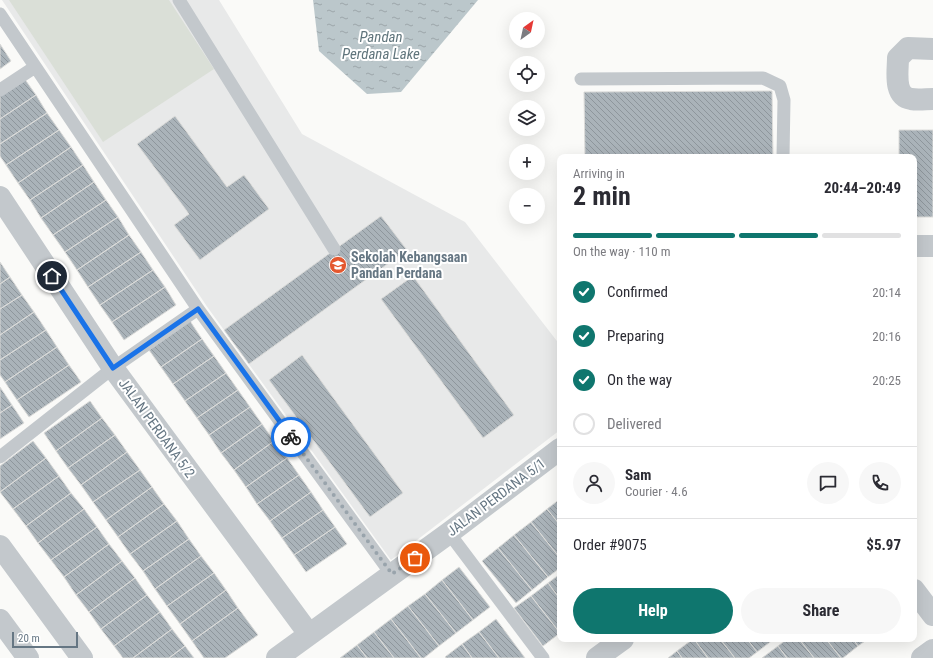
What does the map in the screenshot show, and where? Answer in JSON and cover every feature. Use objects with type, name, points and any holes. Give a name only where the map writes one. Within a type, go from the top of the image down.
[{"type":"street","points":[[933,48],[908,48],[898,58],[898,88],[903,95],[910,99],[933,99]]},
{"type":"street","name":"JALAN PERDANA 5/2","points":[[0,197],[113,368],[309,634]]},
{"type":"street","points":[[917,246],[933,246]]},
{"type":"street","name":"JALAN PERDANA 5/1","points":[[277,658],[449,533],[557,451]]},
{"type":"street","points":[[0,546],[82,658]]},
{"type":"street","points":[[917,594],[933,615]]},
{"type":"street","points":[[0,620],[28,658]]},
{"type":"street","points":[[597,658],[619,642]]},
{"type":"street","points":[[922,658],[933,650]]},
{"type":"lane","points":[[179,0],[334,249]]},
{"type":"lane","points":[[0,14],[198,309],[392,574]]},
{"type":"lane","points":[[0,90],[35,67]]},
{"type":"lane","points":[[581,79],[763,78],[780,86],[784,100],[783,154]]},
{"type":"lane","points":[[0,457],[113,368],[198,309]]},
{"type":"lane","points":[[449,533],[543,658]]},
{"type":"shaded area","name":"Sekolah Kebangsaan Pandan Perdana","points":[[2,0],[219,0],[302,134],[465,222],[557,341],[557,432],[391,560],[208,308]]},
{"type":"shaded area","points":[[9,0],[169,0],[214,69],[103,142]]},
{"type":"water","name":"Pandan Perdana Lake","points":[[313,0],[478,0],[401,92],[367,94],[319,51]]},
{"type":"building","points":[[0,44],[11,61],[0,69]]},
{"type":"building","points":[[24,78],[36,95],[0,119],[0,94]]},
{"type":"building","points":[[772,91],[773,154],[585,154],[584,92]]},
{"type":"building","points":[[36,95],[47,113],[0,144],[0,119]]},
{"type":"building","points":[[47,113],[59,130],[6,165],[0,156],[0,144]]},
{"type":"building","points":[[175,116],[227,187],[244,175],[269,209],[200,260],[174,225],[189,214],[137,144]]},
{"type":"building","points":[[59,130],[71,147],[18,183],[6,165]]},
{"type":"building","points":[[899,130],[933,130],[933,217],[917,217],[917,154],[899,154]]},
{"type":"building","points":[[71,147],[83,165],[30,200],[18,183]]},
{"type":"building","points":[[83,165],[94,182],[41,218],[30,200]]},
{"type":"building","points":[[94,182],[106,200],[53,235],[41,218]]},
{"type":"building","points":[[106,200],[118,217],[65,252],[53,235]]},
{"type":"building","points":[[381,216],[407,250],[249,364],[224,330]]},
{"type":"building","points":[[118,217],[129,235],[77,270],[65,252]]},
{"type":"building","points":[[129,235],[141,252],[88,287],[77,270]]},
{"type":"building","points":[[141,252],[153,270],[100,305],[88,287]]},
{"type":"building","points":[[0,262],[10,277],[0,284]]},
{"type":"building","points":[[153,270],[165,287],[112,322],[100,305]]},
{"type":"building","points":[[413,276],[514,415],[483,438],[381,299]]},
{"type":"building","points":[[10,277],[22,295],[0,309],[0,284]]},
{"type":"building","points":[[165,287],[176,305],[124,340],[112,322]]},
{"type":"building","points":[[22,295],[34,312],[0,335],[0,309]]},
{"type":"building","points":[[34,312],[46,330],[0,360],[0,335]]},
{"type":"building","points":[[190,321],[202,339],[161,367],[149,350]]},
{"type":"building","points":[[46,330],[57,347],[5,382],[0,375],[0,360]]},
{"type":"building","points":[[202,339],[214,356],[173,384],[161,367]]},
{"type":"building","points":[[57,347],[69,365],[17,400],[5,382]]},
{"type":"building","points":[[302,355],[403,493],[370,517],[269,380]]},
{"type":"building","points":[[214,356],[226,373],[185,401],[173,384]]},
{"type":"building","points":[[69,365],[81,382],[29,417],[17,400]]},
{"type":"building","points":[[226,373],[238,390],[197,418],[185,401]]},
{"type":"building","points":[[0,387],[12,405],[0,413]]},
{"type":"building","points":[[238,390],[250,407],[209,435],[197,418]]},
{"type":"building","points":[[90,401],[102,418],[56,451],[44,433]]},
{"type":"building","points":[[12,405],[24,423],[0,439],[0,413]]},
{"type":"building","points":[[250,407],[262,424],[221,453],[209,435]]},
{"type":"building","points":[[102,418],[115,435],[68,468],[56,451]]},
{"type":"building","points":[[262,424],[274,441],[234,470],[221,453]]},
{"type":"building","points":[[115,435],[127,452],[81,485],[68,468]]},
{"type":"building","points":[[33,441],[46,458],[0,492],[0,466]]},
{"type":"building","points":[[274,441],[287,458],[246,487],[234,470]]},
{"type":"building","points":[[127,452],[140,470],[93,502],[81,485]]},
{"type":"building","points":[[46,458],[59,476],[13,509],[0,492]]},
{"type":"building","points":[[287,458],[299,475],[257,504],[246,487]]},
{"type":"building","points":[[140,470],[152,487],[106,520],[93,502]]},
{"type":"building","points":[[299,475],[311,492],[270,521],[257,504]]},
{"type":"building","points":[[59,476],[71,493],[26,526],[13,509]]},
{"type":"building","points":[[152,487],[164,504],[118,537],[106,520]]},
{"type":"building","points":[[311,492],[323,510],[282,538],[270,521]]},
{"type":"building","points":[[71,493],[84,509],[38,543],[26,526]]},
{"type":"building","points":[[557,501],[557,521],[547,509]]},
{"type":"building","points":[[164,504],[177,521],[130,554],[118,537]]},
{"type":"building","points":[[84,509],[97,527],[51,560],[38,543]]},
{"type":"building","points":[[547,509],[557,521],[557,554],[531,522]]},
{"type":"building","points":[[323,510],[335,527],[294,555],[282,538]]},
{"type":"building","points":[[177,521],[189,539],[143,571],[130,554]]},
{"type":"building","points":[[531,522],[557,554],[557,570],[548,577],[514,535]]},
{"type":"building","points":[[97,527],[109,544],[64,577],[51,560]]},
{"type":"building","points":[[335,527],[347,544],[306,572],[294,555]]},
{"type":"building","points":[[514,535],[548,577],[532,590],[498,548]]},
{"type":"building","points":[[189,539],[201,556],[155,589],[143,571]]},
{"type":"building","points":[[109,544],[122,561],[76,595],[64,577]]},
{"type":"building","points":[[498,548],[532,590],[516,603],[482,561]]},
{"type":"building","points":[[201,556],[214,573],[167,606],[155,589]]},
{"type":"building","points":[[122,561],[135,578],[89,612],[76,595]]},
{"type":"building","points":[[459,567],[490,607],[473,620],[442,580]]},
{"type":"building","points":[[214,573],[226,590],[180,624],[167,606]]},
{"type":"building","points":[[557,576],[557,595],[548,583]]},
{"type":"building","points":[[135,578],[147,595],[101,629],[89,612]]},
{"type":"building","points":[[442,580],[473,620],[456,633],[425,594]]},
{"type":"building","points":[[548,583],[557,595],[557,629],[531,596]]},
{"type":"building","points":[[226,590],[238,608],[192,641],[180,624]]},
{"type":"building","points":[[425,594],[456,633],[439,646],[408,606]]},
{"type":"building","points":[[147,595],[160,612],[114,646],[101,629]]},
{"type":"building","points":[[531,596],[557,629],[557,635],[543,646],[514,608]]},
{"type":"building","points":[[408,606],[439,646],[424,658],[421,658],[391,619]]},
{"type":"building","points":[[238,608],[258,635],[225,658],[204,658],[192,641]]},
{"type":"building","points":[[160,612],[172,629],[133,658],[123,658],[114,646]]},
{"type":"building","points":[[391,619],[421,658],[394,658],[374,632]]},
{"type":"building","points":[[496,619],[525,658],[499,658],[479,632]]},
{"type":"building","points":[[172,629],[185,646],[169,658],[133,658]]},
{"type":"building","points":[[374,632],[394,658],[367,658],[357,645]]},
{"type":"building","points":[[479,632],[499,658],[472,658],[462,644]]},
{"type":"building","points":[[689,642],[696,642],[708,658],[682,658],[677,651]]},
{"type":"building","points":[[696,642],[722,642],[735,658],[708,658]]},
{"type":"building","points":[[722,642],[749,642],[757,652],[749,658],[735,658]]},
{"type":"building","points":[[749,642],[770,642],[757,652]]},
{"type":"building","points":[[783,642],[801,642],[814,658],[787,658],[778,646]]},
{"type":"building","points":[[801,642],[828,642],[841,658],[814,658]]},
{"type":"building","points":[[828,642],[855,642],[858,646],[841,658]]},
{"type":"building","points":[[855,642],[864,642],[858,646]]},
{"type":"building","points":[[462,644],[472,658],[445,657]]},
{"type":"building","points":[[357,645],[367,658],[340,658]]},
{"type":"building","points":[[185,646],[194,658],[169,658]]},
{"type":"building","points":[[778,646],[787,658],[762,658]]},
{"type":"building","points":[[677,651],[682,658],[668,658]]},
{"type":"way so far","points":[[291,437],[392,574],[415,558]]},
{"type":"place","name":"Sekolah Kebangsaan Pandan Perdana","points":[[338,265]]},
{"type":"route","points":[[52,276],[113,368],[198,309],[291,437]]}]
